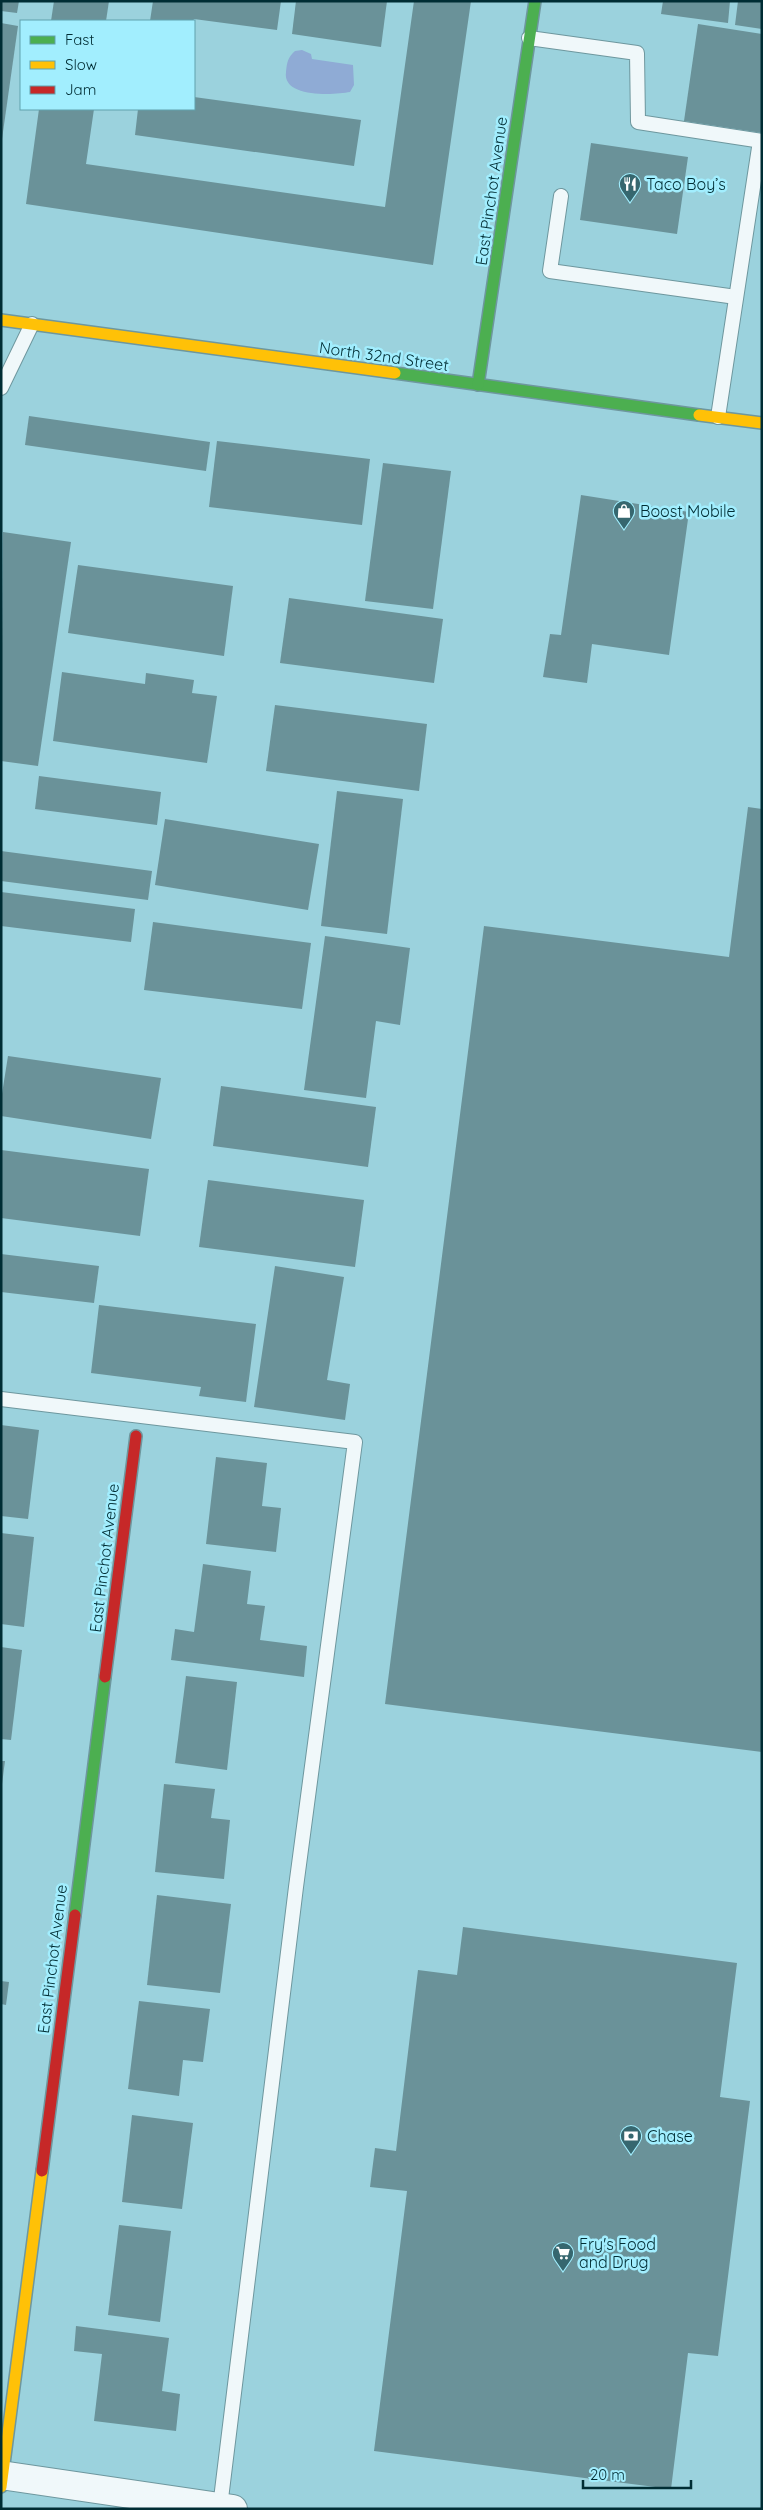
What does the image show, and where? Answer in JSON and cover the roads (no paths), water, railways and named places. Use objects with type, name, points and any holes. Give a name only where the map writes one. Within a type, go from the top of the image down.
[{"type":"street","name":"East Pinchot Avenue","points":[[478,386],[535,1]]},
{"type":"street","name":"North 32nd Street","points":[[1,320],[762,423]]},
{"type":"street","name":"East Pinchot Avenue","points":[[2,2479],[136,1436]]},
{"type":"street","points":[[2,2479],[226,2508]]},
{"type":"lane","points":[[529,38],[637,52],[638,122],[761,141],[718,417]]},
{"type":"lane","points":[[561,196],[550,272],[736,297]]},
{"type":"lane","points":[[1,388],[32,324]]},
{"type":"lane","points":[[1,1399],[356,1442],[298,1877],[226,2508]]},
{"type":"water","points":[[302,50],[311,54],[312,59],[353,65],[354,85],[350,92],[333,94],[310,93],[292,87],[287,80],[287,63],[295,51]]},
{"type":"place","name":"Taco Boy’s","points":[[630,203]]},
{"type":"place","name":"Boost Mobile","points":[[624,530]]},
{"type":"place","name":"Chase","points":[[631,2155]]},
{"type":"place","name":"Fry's Food and Drug","points":[[563,2272]]}]
